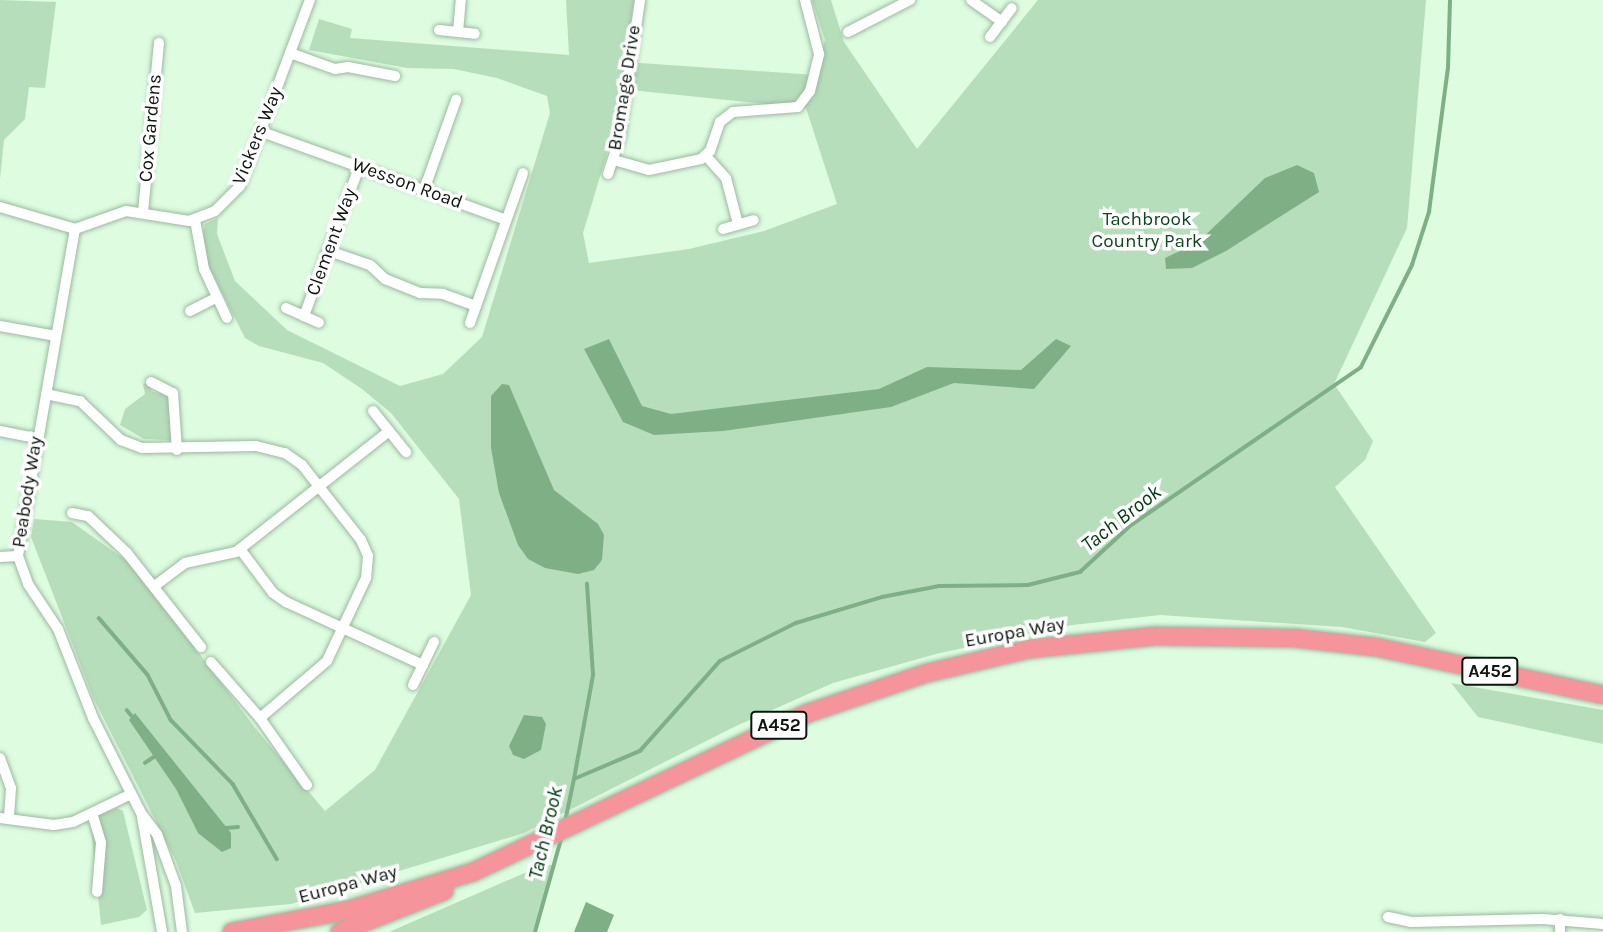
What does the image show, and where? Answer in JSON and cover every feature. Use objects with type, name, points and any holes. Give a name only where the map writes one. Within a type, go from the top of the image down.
[{"type":"highway","name":"Europa Way","points":[[340,932],[423,900],[473,872],[545,840],[761,732],[871,689],[985,658],[1080,642],[1218,634],[1306,640],[1402,652],[1603,695]]},
{"type":"highway","name":"Europa Way","points":[[232,932],[348,910],[473,872]]},
{"type":"highway","points":[[297,932],[423,900]]},
{"type":"street","name":"Vickers Way","points":[[195,220],[233,197],[262,132],[310,0]]},
{"type":"street","points":[[458,32],[461,0]]},
{"type":"street","name":"Bromage Drive","points":[[608,174],[614,160],[639,0]]},
{"type":"street","points":[[706,156],[720,122],[733,111],[785,111],[807,98],[819,54],[805,0]]},
{"type":"street","points":[[848,32],[910,0]]},
{"type":"street","points":[[971,0],[1002,22]]},
{"type":"street","points":[[990,37],[1012,8]]},
{"type":"street","points":[[439,30],[475,34]]},
{"type":"street","name":"Cox Gardens","points":[[143,212],[159,43]]},
{"type":"street","points":[[290,53],[335,69],[348,67],[395,76]]},
{"type":"street","points":[[424,190],[456,100]]},
{"type":"street","name":"Wesson Road","points":[[262,132],[506,220]]},
{"type":"street","points":[[614,160],[658,170],[706,156]]},
{"type":"street","points":[[706,156],[726,178],[738,225]]},
{"type":"street","name":"Clement Way","points":[[304,316],[359,167]]},
{"type":"street","points":[[470,323],[523,173]]},
{"type":"street","points":[[0,207],[75,229],[118,213],[143,212],[195,220],[204,269],[228,318]]},
{"type":"street","points":[[723,229],[754,220]]},
{"type":"street","name":"Peabody Way","points":[[75,229],[36,438],[18,556],[28,584],[58,629],[93,718],[141,813],[157,835],[172,873],[181,932]]},
{"type":"street","points":[[329,251],[370,265],[385,279],[420,293],[443,294],[476,306]]},
{"type":"street","points":[[190,311],[216,298]]},
{"type":"street","name":"Clement Way","points":[[286,308],[319,323]]},
{"type":"street","points":[[0,327],[56,336]]},
{"type":"street","points":[[151,382],[173,393],[177,450]]},
{"type":"street","points":[[46,394],[84,404],[121,440],[142,448],[271,448],[302,465],[361,540],[368,556],[366,578],[344,627],[318,672],[260,718]]},
{"type":"street","points":[[373,411],[406,452]]},
{"type":"street","points":[[0,430],[36,438]]},
{"type":"street","points":[[156,585],[185,563],[227,556],[240,548],[389,431]]},
{"type":"street","points":[[72,513],[88,516],[156,585],[201,647]]},
{"type":"street","points":[[240,548],[273,593],[423,665]]},
{"type":"street","points":[[0,557],[18,556]]},
{"type":"street","points":[[413,685],[434,642]]},
{"type":"street","points":[[211,662],[260,718],[307,785]]},
{"type":"street","points":[[0,758],[10,780],[5,818],[54,825],[92,813],[131,794]]},
{"type":"street","points":[[92,813],[101,843],[97,892]]},
{"type":"street","name":"Peabody Way","points":[[141,813],[162,932]]},
{"type":"street","points":[[1388,917],[1411,922],[1560,919],[1603,924]]},
{"type":"street","points":[[1560,919],[1560,932]]},
{"type":"green space","points":[[0,0],[56,2],[45,88],[29,87],[25,119],[4,140],[0,179]]},
{"type":"green space","name":"Tachbrook Country Park","points":[[566,0],[634,0],[625,62],[815,75],[825,40],[812,0],[831,0],[844,42],[917,149],[1038,0],[1426,0],[1407,228],[1334,384],[1373,441],[1365,460],[1335,487],[1436,633],[1425,642],[1342,627],[1160,615],[1064,626],[936,654],[833,683],[734,727],[524,833],[291,904],[195,913],[176,861],[93,697],[31,537],[34,519],[72,522],[134,566],[255,728],[325,811],[375,770],[471,595],[459,499],[391,413],[362,389],[323,363],[259,346],[245,338],[208,265],[203,233],[205,224],[218,218],[217,234],[235,281],[287,330],[400,386],[443,374],[482,337],[550,113],[547,96],[497,78],[454,69],[407,68],[309,50],[319,19],[352,29],[350,38],[569,55]],"holes":[[[621,89],[806,108],[837,204],[764,231],[689,249],[589,263],[583,233],[613,133]]]},
{"type":"green space","points":[[150,382],[151,391],[170,397],[173,440],[144,439],[120,425],[125,409],[145,394],[143,384]]},
{"type":"green space","points":[[1451,683],[1603,710],[1603,744],[1478,717]]},
{"type":"green space","points":[[117,808],[123,811],[147,910],[139,917],[101,925],[90,818]]},
{"type":"green space","points":[[543,865],[556,865],[536,932],[389,932]]},
{"type":"shaded area","points":[[1297,165],[1314,173],[1319,192],[1226,251],[1192,268],[1166,269],[1165,258],[1197,243],[1265,178]]},
{"type":"shaded area","points":[[609,339],[642,406],[671,414],[879,389],[927,367],[1021,370],[1056,339],[1071,346],[1034,389],[954,383],[891,407],[723,431],[654,435],[623,422],[584,349]]},
{"type":"shaded area","points":[[502,384],[509,385],[554,490],[598,524],[604,535],[602,560],[594,570],[578,574],[545,568],[528,559],[518,545],[499,493],[491,448],[491,396]]},
{"type":"shaded area","points":[[135,713],[231,833],[231,848],[222,852],[198,833],[176,789],[129,720]]},
{"type":"shaded area","points":[[524,715],[542,717],[546,724],[541,750],[524,759],[513,755],[509,746]]},
{"type":"shaded area","points":[[586,902],[614,915],[607,932],[574,932]]},
{"type":"waterway","name":"Tach Brook","points":[[565,822],[574,779],[640,751],[720,661],[796,623],[882,597],[939,586],[1028,585],[1080,572],[1130,526],[1361,367],[1412,265],[1429,212],[1448,68],[1450,0]]},
{"type":"waterway","points":[[574,779],[593,675],[587,584]]},
{"type":"waterway","points":[[99,618],[148,675],[171,720],[233,784],[277,859]]},
{"type":"waterway","points":[[127,710],[132,716]]},
{"type":"waterway","points":[[145,763],[154,757]]},
{"type":"waterway","points":[[226,828],[238,827]]},
{"type":"waterway","name":"Tach Brook","points":[[535,932],[562,836]]}]
